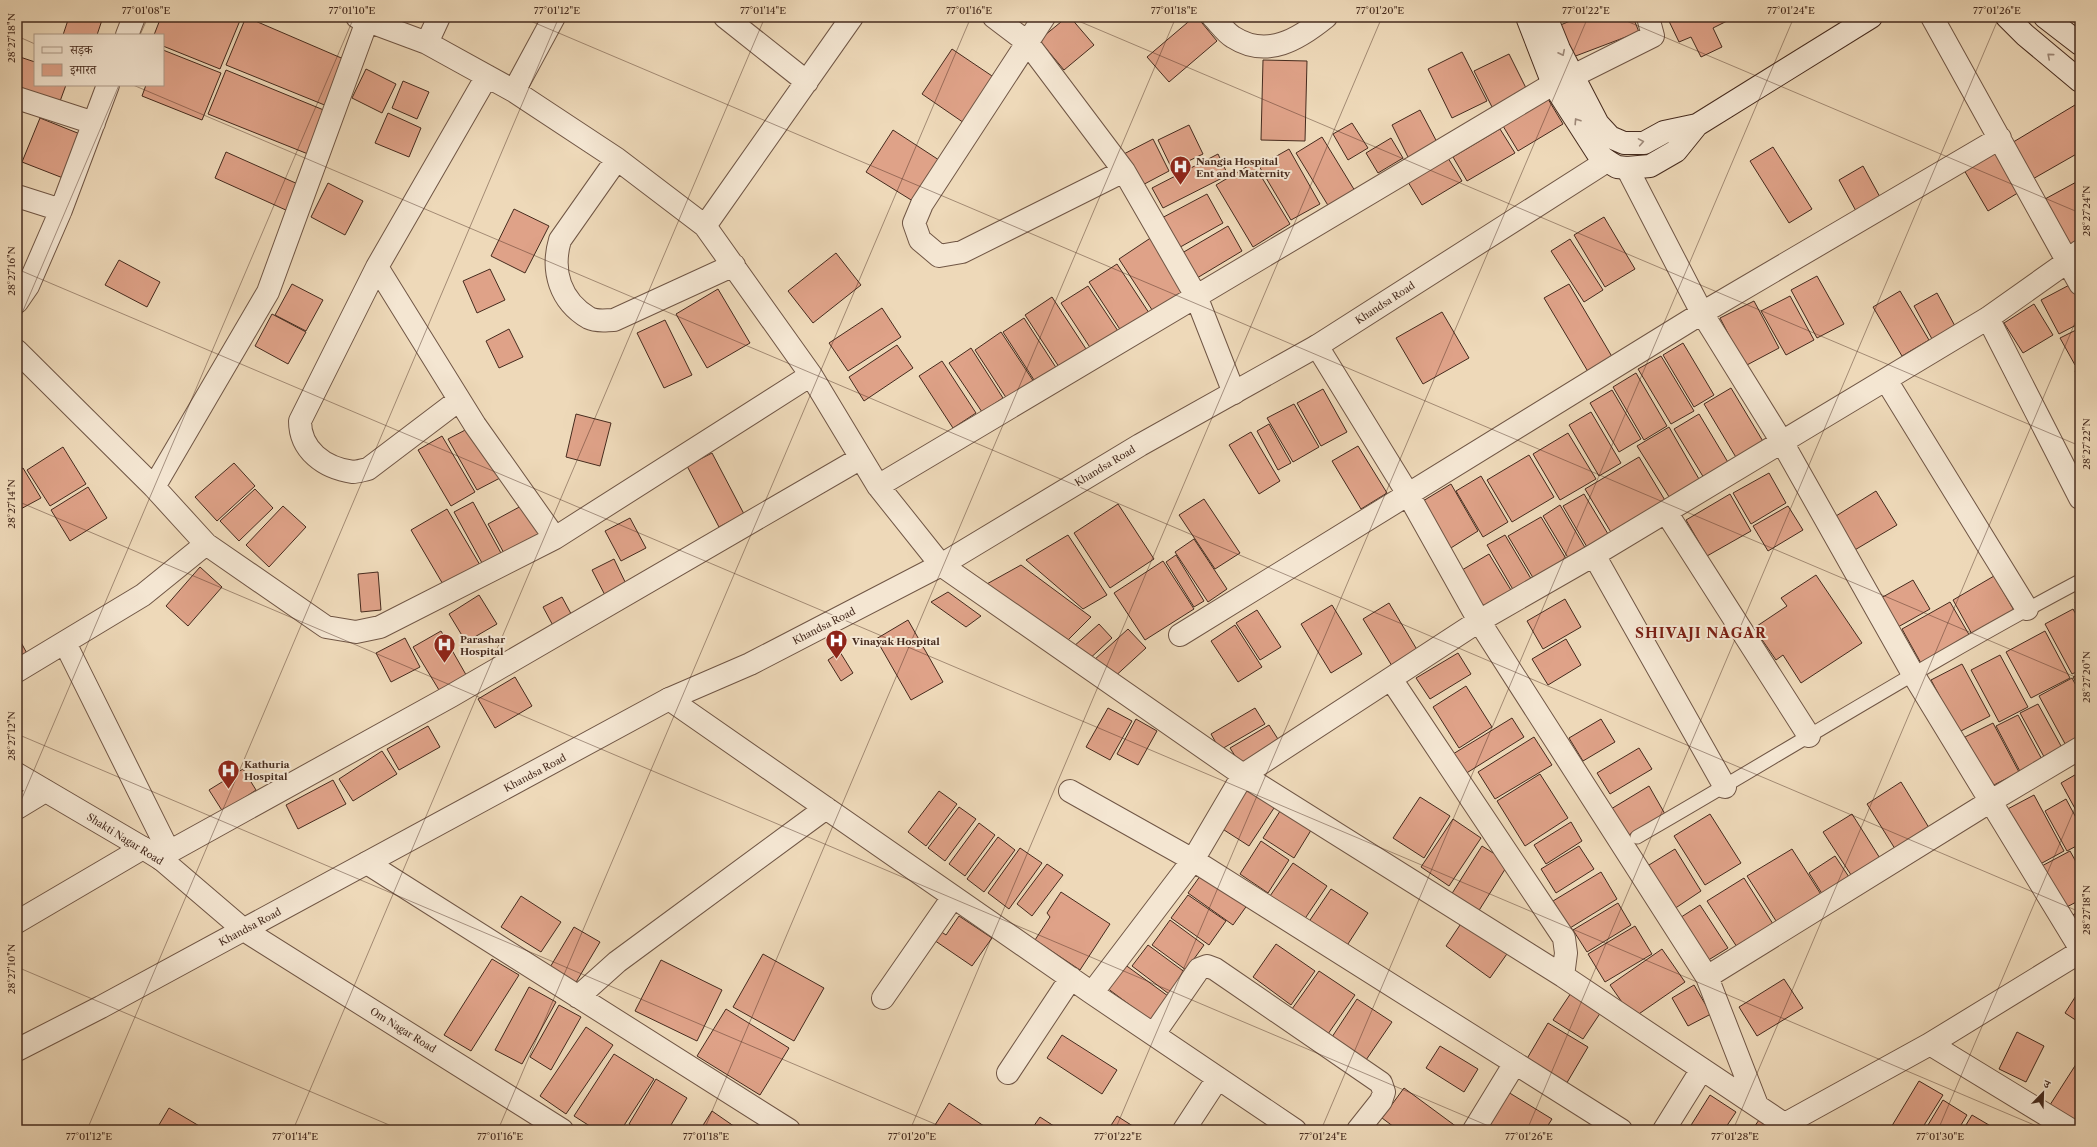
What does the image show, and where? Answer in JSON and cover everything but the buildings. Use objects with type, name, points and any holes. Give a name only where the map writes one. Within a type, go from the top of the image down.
[{"type":"street","points":[[127,34],[134,17]]},
{"type":"street","points":[[427,44],[439,17]]},
{"type":"street","points":[[514,91],[553,22],[554,17]]},
{"type":"street","points":[[725,17],[807,82]]},
{"type":"street","points":[[705,226],[852,17]]},
{"type":"street","points":[[994,17],[1027,42],[1124,171],[1196,296],[1234,393]]},
{"type":"street","points":[[1044,17],[922,204],[914,223],[920,240],[939,256],[962,252],[1124,171]]},
{"type":"street","points":[[1213,17],[1232,37],[1248,45],[1265,47],[1284,43],[1306,34],[1326,17]]},
{"type":"street","points":[[1526,17],[1553,84],[1598,154],[1617,165],[1650,166],[1676,151],[1697,125],[1871,17]]},
{"type":"street","points":[[1546,17],[1573,76],[1598,124],[1610,137],[1624,143],[1644,143],[1664,132],[1697,125]]},
{"type":"street","points":[[878,486],[1553,84],[1573,76],[1653,36],[1648,17]]},
{"type":"street","points":[[1932,17],[2000,138],[2073,256],[2080,284]]},
{"type":"street","points":[[2007,17],[2025,35],[2080,81]]},
{"type":"street","points":[[2044,17],[2080,44]]},
{"type":"street","points":[[154,487],[268,292],[362,19],[427,44],[514,91],[617,159],[705,226],[811,375],[878,486],[941,565],[1243,775],[1563,976],[1789,1127],[1930,1044],[2080,952]]},
{"type":"street","points":[[459,400],[368,469],[354,472],[332,465],[317,457],[304,444],[300,432],[300,421],[377,267],[487,76]]},
{"type":"street","points":[[17,302],[28,286],[60,210],[108,86]]},
{"type":"street","points":[[17,98],[94,123]]},
{"type":"street","points":[[1180,635],[1702,313],[2000,138]]},
{"type":"street","points":[[617,159],[560,240],[556,254],[556,271],[567,299],[590,318],[599,320],[614,320],[734,265]]},
{"type":"street","points":[[1617,165],[1702,313],[1782,442],[1913,674],[2080,948]]},
{"type":"street","name":"Khandsa Road","points":[[17,1050],[101,1007],[669,699],[750,664],[941,565],[1140,445],[1317,346],[1617,165]]},
{"type":"street","points":[[17,196],[60,210]]},
{"type":"street","points":[[1092,993],[1193,860],[1243,775],[1479,620],[1594,555],[1988,318],[2073,256]]},
{"type":"street","points":[[377,267],[459,400],[555,538]]},
{"type":"street","points":[[1988,318],[2080,498]]},
{"type":"street","points":[[1317,346],[1408,494],[1479,620],[1630,841],[1707,977],[1756,1105]]},
{"type":"street","points":[[17,351],[154,487],[206,544],[326,627],[356,632],[380,627],[555,538],[811,375]]},
{"type":"street","points":[[1886,380],[2027,609]]},
{"type":"street","points":[[65,643],[165,856],[451,696],[861,458]]},
{"type":"street","points":[[1666,512],[1809,736]]},
{"type":"street","points":[[17,671],[143,595],[206,544]]},
{"type":"street","points":[[1594,555],[1725,787]]},
{"type":"street","points":[[1391,679],[1564,938],[1566,953],[1563,976]]},
{"type":"street","points":[[669,699],[1092,993],[1295,1130]]},
{"type":"street","points":[[1707,977],[1991,801],[2080,748]]},
{"type":"street","name":"Shakti Nagar Road","points":[[17,774],[143,848],[165,856],[244,930]]},
{"type":"street","points":[[17,808],[45,791]]},
{"type":"street","points":[[1070,791],[1193,860],[1621,1130]]},
{"type":"street","points":[[578,997],[617,962],[826,808]]},
{"type":"street","points":[[17,922],[143,848]]},
{"type":"street","points":[[367,863],[789,1130]]},
{"type":"street","points":[[883,998],[953,897]]},
{"type":"street","name":"Om Nagar Road","points":[[244,930],[562,1130]]},
{"type":"street","points":[[1154,1034],[1199,969],[1206,966],[1215,969],[1381,1083],[1384,1092],[1381,1101],[1358,1130]]},
{"type":"street","points":[[1008,1073],[1071,978]]},
{"type":"street","points":[[1930,1044],[2071,1130]]},
{"type":"street","points":[[1474,1130],[1515,1063]]},
{"type":"street","points":[[1664,1130],[1702,1069]]},
{"type":"street","points":[[1184,1130],[1218,1078]]},
{"type":"lane","points":[[1630,841],[1725,787],[1913,674],[2027,609],[2080,581]]},
{"type":"place","name":"Nangia Hospital Ent and Maternity","points":[[1181,186]]},
{"type":"place","name":"Vinayak Hospital","points":[[836,660]]},
{"type":"place","name":"Parashar Hospital","points":[[444,664]]},
{"type":"place","name":"Kathuria Hospital","points":[[228,790]]},
{"type":"district","name":"SHIVAJI NAGAR","points":[[1701,633]]}]
